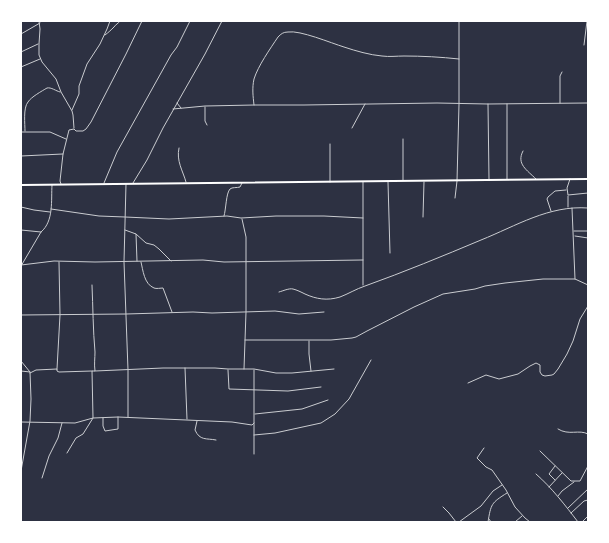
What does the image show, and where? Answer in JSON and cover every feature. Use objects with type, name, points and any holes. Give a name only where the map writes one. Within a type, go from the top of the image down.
[{"type":"highway","points":[[21,185],[588,179]]},
{"type":"street","points":[[72,111],[79,94],[79,86],[87,64],[105,35],[110,21]]},
{"type":"street","points":[[105,35],[120,21]]},
{"type":"street","points":[[61,184],[63,154],[69,130],[74,129],[76,131],[83,131],[91,122],[142,21]]},
{"type":"street","points":[[104,184],[117,152],[171,55],[177,47],[190,21]]},
{"type":"street","points":[[133,184],[222,21]]},
{"type":"street","points":[[455,198],[457,181],[459,21]]},
{"type":"street","points":[[584,45],[587,21]]},
{"type":"street","points":[[21,34],[39,22],[39,44],[41,58],[56,79],[61,92],[72,111],[74,129]]},
{"type":"street","points":[[254,105],[254,81],[259,67],[281,33],[288,32],[303,34],[377,56],[430,56],[459,59]]},
{"type":"street","points":[[21,49],[22,51],[39,44]]},
{"type":"street","points":[[21,67],[41,58]]},
{"type":"street","points":[[560,103],[560,76],[562,72]]},
{"type":"street","points":[[25,132],[25,114],[28,101],[47,88],[61,92]]},
{"type":"street","points":[[177,102],[181,108]]},
{"type":"street","points":[[507,180],[508,103]]},
{"type":"street","points":[[173,110],[204,106],[254,105],[588,103]]},
{"type":"street","points":[[352,128],[365,104]]},
{"type":"street","points":[[488,104],[489,180]]},
{"type":"street","points":[[204,106],[205,121],[207,125]]},
{"type":"street","points":[[21,115],[25,114]]},
{"type":"street","points":[[21,132],[50,132],[66,139]]},
{"type":"street","points":[[403,139],[403,181]]},
{"type":"street","points":[[330,144],[330,182]]},
{"type":"street","points":[[179,148],[178,162],[187,183]]},
{"type":"street","points":[[523,151],[520,157],[520,162],[536,179]]},
{"type":"street","points":[[21,156],[63,154]]},
{"type":"street","points":[[568,208],[567,190],[570,179]]},
{"type":"street","points":[[388,181],[390,253]]},
{"type":"street","points":[[423,217],[424,181]]},
{"type":"street","points":[[363,182],[363,286]]},
{"type":"street","points":[[224,216],[230,190],[232,188],[240,187],[242,183]]},
{"type":"street","points":[[126,184],[124,262],[128,370],[128,418]]},
{"type":"street","points":[[21,265],[41,232],[46,228],[51,209],[52,185]]},
{"type":"street","points":[[551,211],[547,200],[548,197],[555,191],[567,190]]},
{"type":"street","points":[[568,196],[588,193]]},
{"type":"street","points":[[21,207],[50,212]]},
{"type":"street","points":[[278,292],[293,289],[315,298],[330,300],[363,286],[429,262],[528,219],[551,211],[568,208],[588,208]]},
{"type":"street","points":[[572,208],[575,279]]},
{"type":"street","points":[[51,209],[125,218],[142,217],[169,219],[224,216],[241,218],[324,216],[363,218]]},
{"type":"street","points":[[241,218],[246,238],[244,370]]},
{"type":"street","points":[[125,229],[136,234],[146,243],[154,245],[171,261]]},
{"type":"street","points":[[21,230],[41,232]]},
{"type":"street","points":[[574,231],[588,231]]},
{"type":"street","points":[[136,234],[137,261]]},
{"type":"street","points":[[574,236],[588,238]]},
{"type":"street","points":[[21,265],[60,261],[124,262],[203,260],[224,262],[363,260]]},
{"type":"street","points":[[57,369],[60,315],[60,261]]},
{"type":"street","points":[[141,261],[146,280],[153,288],[164,288],[172,313]]},
{"type":"street","points":[[245,340],[331,340],[356,337],[443,294],[485,286],[543,279],[575,279],[588,286]]},
{"type":"street","points":[[92,285],[95,371]]},
{"type":"street","points":[[468,383],[486,376],[499,379],[518,374],[536,363],[540,365],[542,375],[549,376],[554,374],[567,354],[573,341],[580,318],[588,306]]},
{"type":"street","points":[[21,315],[275,311],[299,314],[324,312]]},
{"type":"street","points":[[309,340],[309,354],[312,372]]},
{"type":"street","points":[[254,435],[275,433],[321,423],[335,414],[349,399],[371,360]]},
{"type":"street","points":[[21,361],[30,373],[30,422],[21,471]]},
{"type":"street","points":[[185,368],[187,420]]},
{"type":"street","points":[[21,371],[30,373],[36,370],[57,369],[59,372],[215,368],[244,370],[254,369],[285,373],[312,372],[334,369]]},
{"type":"street","points":[[228,369],[229,389],[288,391],[321,387]]},
{"type":"street","points":[[254,369],[254,454]]},
{"type":"street","points":[[67,453],[76,438],[83,434],[93,418],[92,371]]},
{"type":"street","points":[[255,414],[302,409],[328,400]]},
{"type":"street","points":[[103,417],[103,426],[105,431],[118,429],[118,417]]},
{"type":"street","points":[[21,422],[76,423],[93,418],[118,417],[232,422],[251,425],[254,428]]},
{"type":"street","points":[[197,420],[194,428],[196,433],[201,438],[216,440]]},
{"type":"street","points":[[42,478],[49,456],[58,438],[62,422]]},
{"type":"street","points":[[558,429],[564,432],[584,432],[588,434]]},
{"type":"street","points":[[484,448],[477,458],[486,467],[492,470],[515,507],[529,522]]},
{"type":"street","points":[[540,451],[562,473],[574,482]]},
{"type":"street","points":[[555,466],[549,474],[555,480]]},
{"type":"street","points":[[558,496],[574,482],[580,481],[588,466]]},
{"type":"street","points":[[548,487],[562,473]]},
{"type":"street","points":[[536,474],[558,496],[578,522]]},
{"type":"street","points":[[459,522],[481,506],[493,491],[502,484]]},
{"type":"street","points":[[567,508],[588,489]]},
{"type":"street","points":[[488,522],[491,506],[498,498],[507,493]]},
{"type":"street","points":[[571,513],[588,500]]},
{"type":"street","points":[[443,507],[456,522]]},
{"type":"street","points":[[515,522],[522,515]]},
{"type":"street","points":[[582,522],[588,516]]},
{"type":"street","points":[[489,518],[491,522]]}]
